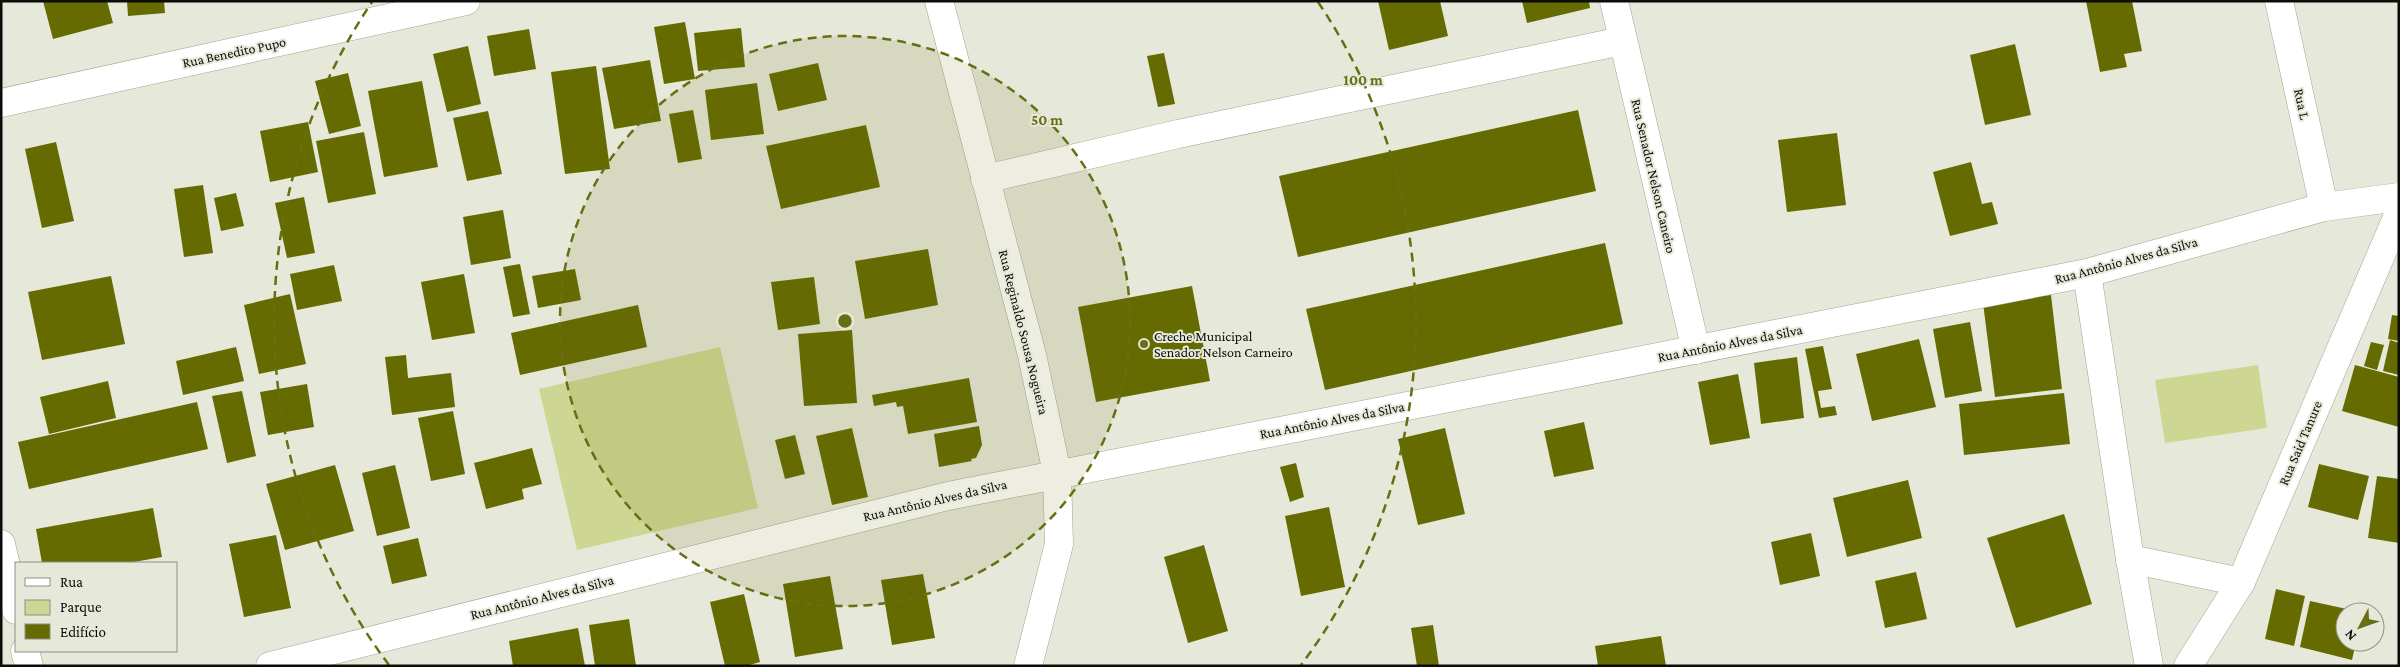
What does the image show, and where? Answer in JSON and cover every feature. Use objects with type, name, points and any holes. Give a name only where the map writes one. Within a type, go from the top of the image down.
[{"type":"street","name":"Rua Benedito Pupo","points":[[1,103],[466,1]]},
{"type":"street","name":"Rua Reginaldo Sousa Nogueira","points":[[939,1],[1032,355],[1057,473],[1059,544],[1028,666]]},
{"type":"street","name":"Rua Senador Nelson Caneiro","points":[[1614,1],[1696,350]]},
{"type":"street","name":"Rua L","points":[[2279,1],[2324,206]]},
{"type":"street","points":[[986,179],[1178,134],[1622,40]]},
{"type":"street","name":"Rua Antônio Alves da Silva","points":[[270,666],[948,496],[1057,473],[2087,273],[2324,206],[2399,197]]},
{"type":"street","name":"Rua Said Tanure","points":[[2188,666],[2240,582],[2399,213]]},
{"type":"street","points":[[2087,273],[2130,560],[2149,666]]},
{"type":"street","points":[[1,544],[15,606]]},
{"type":"street","points":[[2130,560],[2240,582]]},
{"type":"street","points":[[25,652],[29,666]]},
{"type":"green space","points":[[720,347],[758,508],[577,550],[539,389]]},
{"type":"green space","points":[[2258,365],[2267,428],[2165,443],[2155,380]]},
{"type":"building","points":[[43,1],[107,1],[113,23],[53,39]]},
{"type":"building","points":[[127,1],[164,1],[165,13],[128,16]]},
{"type":"building","points":[[1378,1],[1440,1],[1448,36],[1389,50]]},
{"type":"building","points":[[1522,1],[1589,1],[1590,8],[1527,23]]},
{"type":"building","points":[[2086,1],[2132,1],[2142,51],[2124,54],[2127,67],[2100,72]]},
{"type":"building","points":[[685,22],[695,79],[664,84],[654,27]]},
{"type":"building","points":[[741,28],[745,67],[698,71],[694,33]]},
{"type":"building","points":[[529,29],[536,69],[494,76],[487,36]]},
{"type":"building","points":[[2015,44],[2031,115],[1985,125],[1970,55]]},
{"type":"building","points":[[468,46],[481,104],[447,112],[433,54]]},
{"type":"building","points":[[1164,53],[1175,104],[1158,107],[1147,56]]},
{"type":"building","points":[[650,60],[661,121],[614,129],[602,68]]},
{"type":"building","points":[[818,63],[827,100],[778,111],[769,74]]},
{"type":"building","points":[[596,66],[610,169],[565,174],[551,72]]},
{"type":"building","points":[[348,73],[361,126],[329,134],[315,81]]},
{"type":"building","points":[[422,81],[438,167],[384,177],[368,91]]},
{"type":"building","points":[[757,83],[764,134],[711,140],[705,90]]},
{"type":"building","points":[[693,110],[702,159],[678,163],[669,114]]},
{"type":"building","points":[[1578,110],[1596,191],[1298,257],[1279,176]]},
{"type":"building","points":[[488,111],[502,174],[467,181],[453,118]]},
{"type":"building","points":[[308,122],[318,172],[270,182],[260,131]]},
{"type":"building","points":[[866,125],[880,187],[781,209],[766,146]]},
{"type":"building","points":[[364,132],[376,194],[328,203],[316,141]]},
{"type":"building","points":[[1837,133],[1846,205],[1787,212],[1778,140]]},
{"type":"building","points":[[56,142],[74,221],[42,228],[25,149]]},
{"type":"building","points":[[1971,162],[1982,204],[1992,202],[1998,224],[1950,236],[1933,172]]},
{"type":"building","points":[[203,185],[213,253],[184,257],[174,189]]},
{"type":"building","points":[[236,193],[244,226],[221,231],[214,198]]},
{"type":"building","points":[[304,197],[315,253],[287,258],[275,203]]},
{"type":"building","points":[[503,210],[511,258],[471,265],[463,217]]},
{"type":"building","points":[[1605,243],[1623,324],[1325,390],[1306,309]]},
{"type":"building","points":[[928,249],[938,305],[865,319],[855,261]]},
{"type":"building","points":[[520,264],[530,314],[513,317],[503,267]]},
{"type":"building","points":[[334,265],[342,301],[297,310],[290,274]]},
{"type":"building","points":[[575,269],[581,300],[538,308],[532,276]]},
{"type":"building","points":[[464,274],[475,333],[432,340],[421,282]]},
{"type":"building","points":[[111,276],[125,344],[42,360],[28,292]]},
{"type":"building","points":[[814,277],[820,324],[778,330],[771,282]]},
{"type":"building","name":"Creche Municipal Senador Nelson Carneiro","points":[[1192,286],[1210,381],[1096,402],[1078,307]]},
{"type":"building","points":[[290,294],[306,364],[259,374],[244,305]]},
{"type":"building","points":[[2051,295],[2062,389],[1995,397],[1983,303]]},
{"type":"building","points":[[638,305],[647,347],[520,375],[511,333]]},
{"type":"building","points":[[2392,315],[2399,316],[2399,341],[2388,339]]},
{"type":"building","points":[[1970,322],[1982,391],[1945,398],[1933,329]]},
{"type":"building","points":[[852,330],[857,403],[804,406],[798,334]]},
{"type":"building","points":[[1919,339],[1936,407],[1872,421],[1856,354]]},
{"type":"building","points":[[2390,340],[2399,343],[2399,375],[2383,371]]},
{"type":"building","points":[[2371,342],[2384,345],[2377,370],[2364,366]]},
{"type":"building","points":[[1823,346],[1832,389],[1818,391],[1821,408],[1835,406],[1837,415],[1819,418],[1805,349]]},
{"type":"building","points":[[236,347],[244,381],[183,395],[176,361]]},
{"type":"building","points":[[406,355],[408,378],[451,373],[455,407],[392,415],[385,357]]},
{"type":"building","points":[[1797,357],[1804,418],[1761,424],[1754,363]]},
{"type":"building","points":[[2355,365],[2399,377],[2399,427],[2342,411]]},
{"type":"building","points":[[1738,374],[1750,438],[1710,445],[1698,382]]},
{"type":"building","points":[[969,378],[977,422],[908,434],[903,406],[897,407],[896,402],[874,406],[872,395]]},
{"type":"building","points":[[108,381],[116,418],[49,434],[40,397]]},
{"type":"building","points":[[307,384],[314,427],[268,435],[260,392]]},
{"type":"building","points":[[242,391],[256,456],[227,463],[212,396]]},
{"type":"building","points":[[2064,393],[2070,444],[1964,455],[1959,404]]},
{"type":"building","points":[[197,402],[208,449],[29,489],[18,442]]},
{"type":"building","points":[[453,411],[465,474],[431,481],[418,418]]},
{"type":"building","points":[[1584,422],[1594,469],[1554,477],[1544,431]]},
{"type":"building","points":[[979,426],[982,445],[976,458],[971,459],[972,461],[939,467],[934,434]]},
{"type":"building","points":[[852,428],[868,497],[832,505],[816,436]]},
{"type":"building","points":[[1445,428],[1465,514],[1418,525],[1398,439]]},
{"type":"building","points":[[795,435],[805,474],[785,479],[775,440]]},
{"type":"building","points":[[532,448],[542,484],[522,489],[524,499],[486,509],[474,463]]},
{"type":"building","points":[[1296,463],[1304,497],[1290,502],[1280,467]]},
{"type":"building","points":[[2319,464],[2369,476],[2358,520],[2308,507]]},
{"type":"building","points":[[335,465],[354,531],[285,550],[266,484]]},
{"type":"building","points":[[395,465],[410,528],[377,536],[362,473]]},
{"type":"building","points":[[2377,476],[2399,479],[2399,543],[2368,538]]},
{"type":"building","points":[[1908,480],[1922,538],[1847,557],[1833,498]]},
{"type":"building","points":[[1329,507],[1345,587],[1301,596],[1285,516]]},
{"type":"building","points":[[153,508],[162,557],[134,562],[42,562],[36,529]]},
{"type":"building","points":[[2064,514],[2092,604],[2016,628],[1987,538]]},
{"type":"building","points":[[1811,533],[1820,576],[1780,585],[1771,542]]},
{"type":"building","points":[[276,535],[291,608],[244,617],[229,544]]},
{"type":"building","points":[[418,538],[427,576],[392,584],[383,546]]},
{"type":"building","points":[[1204,545],[1228,631],[1188,643],[1164,557]]},
{"type":"building","points":[[1916,572],[1927,619],[1885,628],[1875,581]]},
{"type":"building","points":[[923,574],[935,638],[892,645],[881,580]]},
{"type":"building","points":[[830,576],[843,649],[795,657],[783,584]]},
{"type":"building","points":[[2276,589],[2305,596],[2294,646],[2265,639]]},
{"type":"building","points":[[744,594],[760,662],[746,666],[725,666],[710,602]]},
{"type":"building","points":[[2310,601],[2335,606],[2335,652],[2354,652],[2352,660],[2300,647]]},
{"type":"building","points":[[629,619],[636,666],[595,666],[589,625]]},
{"type":"building","points":[[1433,625],[1439,666],[1417,666],[1411,628]]},
{"type":"building","points":[[578,628],[585,666],[513,666],[509,641]]},
{"type":"building","points":[[1661,636],[1666,666],[1598,666],[1595,646]]},
{"type":"place","name":"Creche Municipal Senador Nelson Carneiro","points":[[1144,344]]}]
